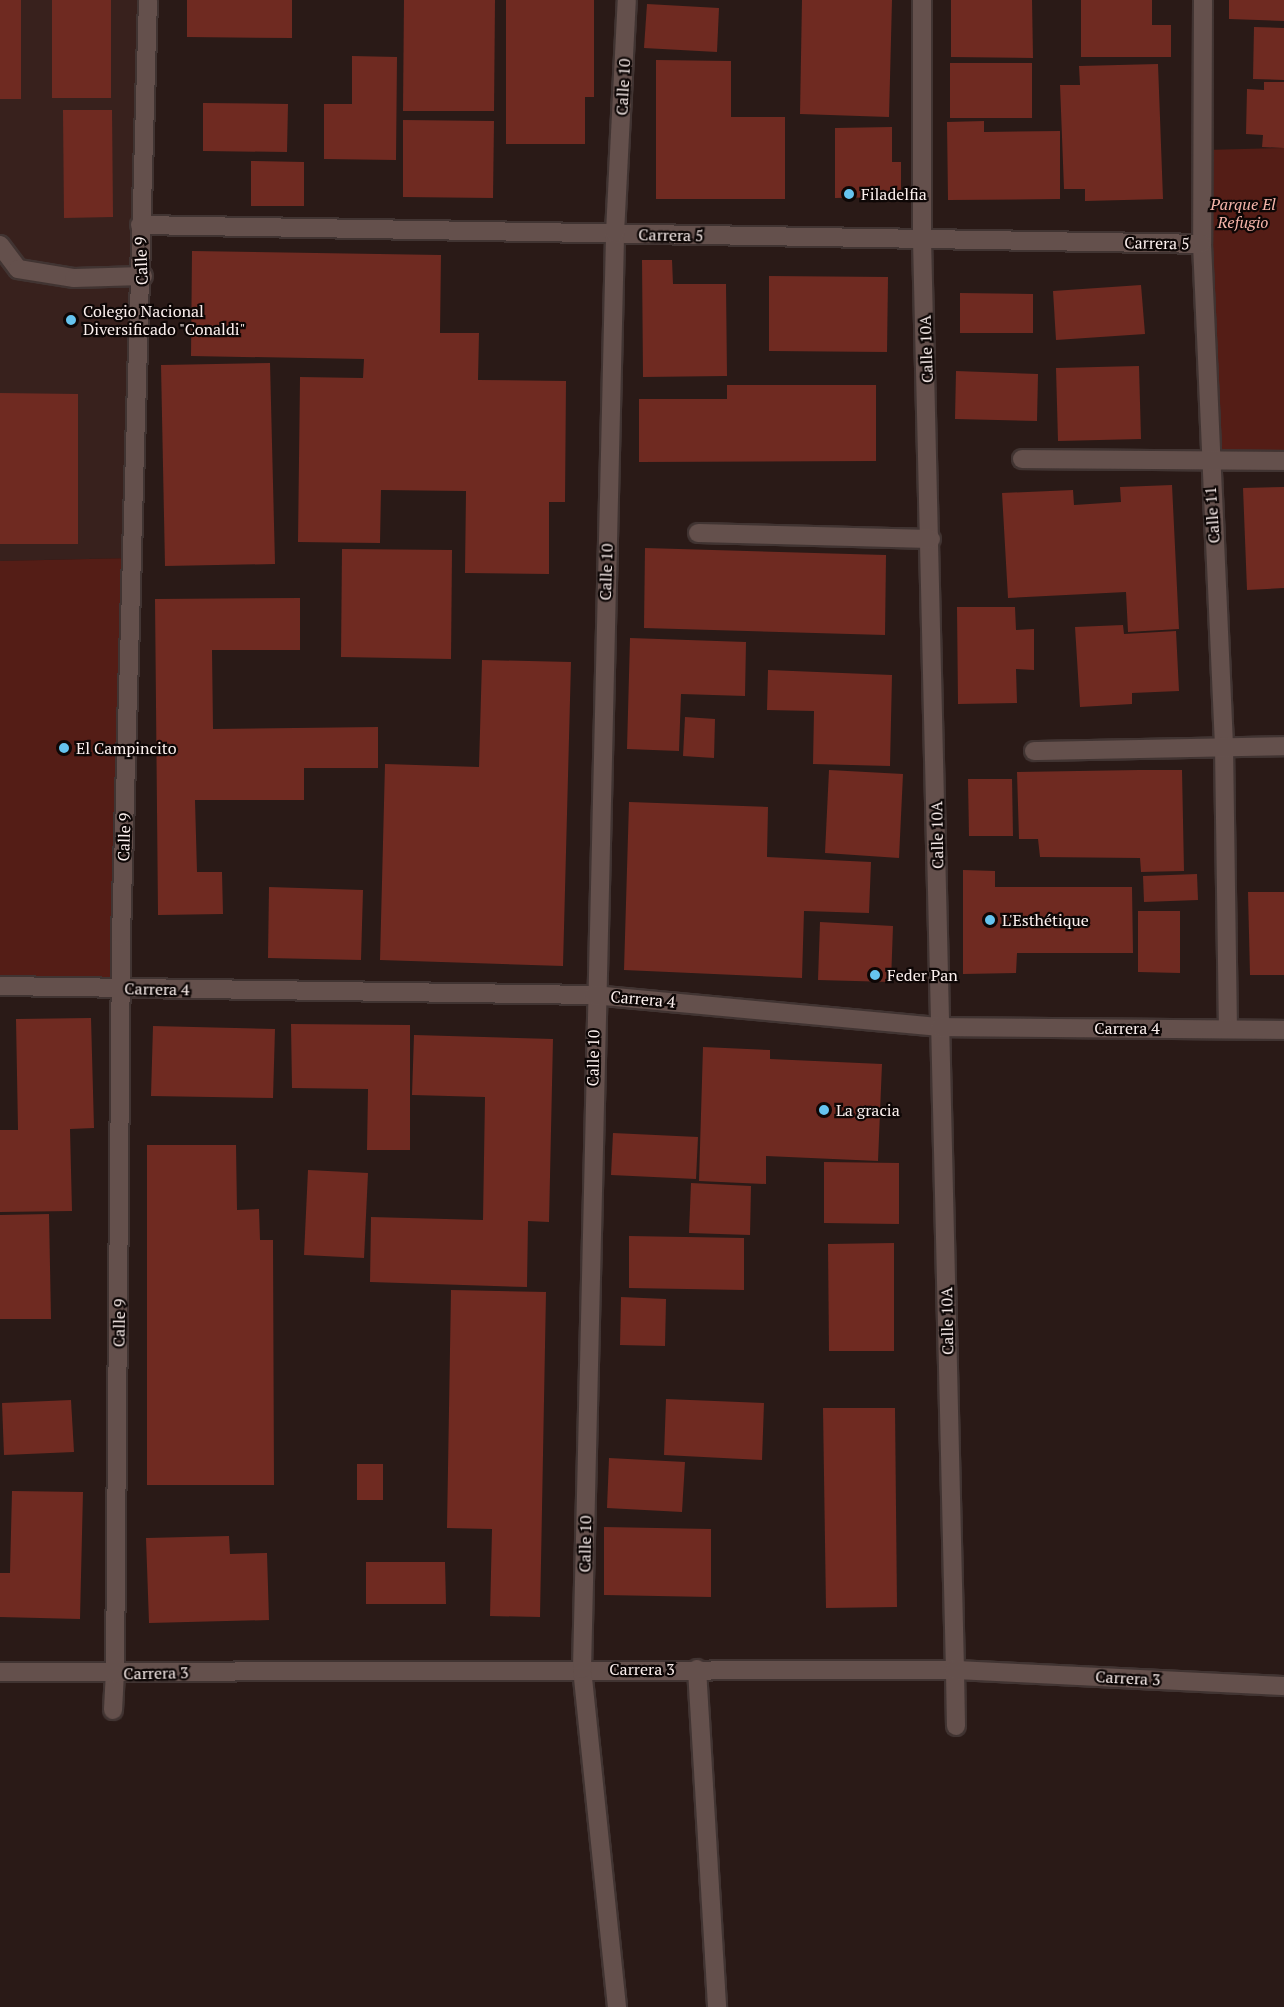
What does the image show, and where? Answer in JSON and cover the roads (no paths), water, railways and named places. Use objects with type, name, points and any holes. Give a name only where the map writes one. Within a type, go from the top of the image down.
[{"type":"street","name":"Calle 9","points":[[113,1710],[123,988],[143,276],[140,225],[148,0]]},
{"type":"street","name":"Calle 10","points":[[617,2007],[582,1669],[594,995],[615,233],[627,0]]},
{"type":"street","name":"Calle 10A","points":[[922,0],[922,239],[931,539],[956,1726]]},
{"type":"street","name":"Calle 11","points":[[1203,0],[1202,244],[1208,295],[1208,461],[1224,746],[1228,1029]]},
{"type":"street","name":"Carrera 5","points":[[140,225],[1202,244]]},
{"type":"street","points":[[0,244],[18,269],[74,278],[143,276]]},
{"type":"street","points":[[1022,459],[1284,460]]},
{"type":"street","points":[[698,533],[931,539]]},
{"type":"street","points":[[1034,751],[1284,746]]},
{"type":"street","name":"Carrera 4","points":[[0,986],[594,995],[940,1027],[1284,1030]]},
{"type":"street","name":"Carrera 3","points":[[0,1672],[115,1674],[582,1669],[955,1670],[1284,1686]]},
{"type":"street","points":[[696,1669],[717,2007]]},
{"type":"place","name":"Filadelfia","points":[[849,194]]},
{"type":"place","name":"Colegio Nacional Diversificado \"Conaldi\"","points":[[71,320]]},
{"type":"place","name":"El Campincito","points":[[64,748]]},
{"type":"place","name":"L'Esthétique","points":[[990,920]]},
{"type":"place","name":"Feder Pan","points":[[875,975]]},
{"type":"place","name":"La gracia","points":[[824,1110]]},
{"type":"park label","name":"Parque El Refugio","points":[[1243,213]]}]
